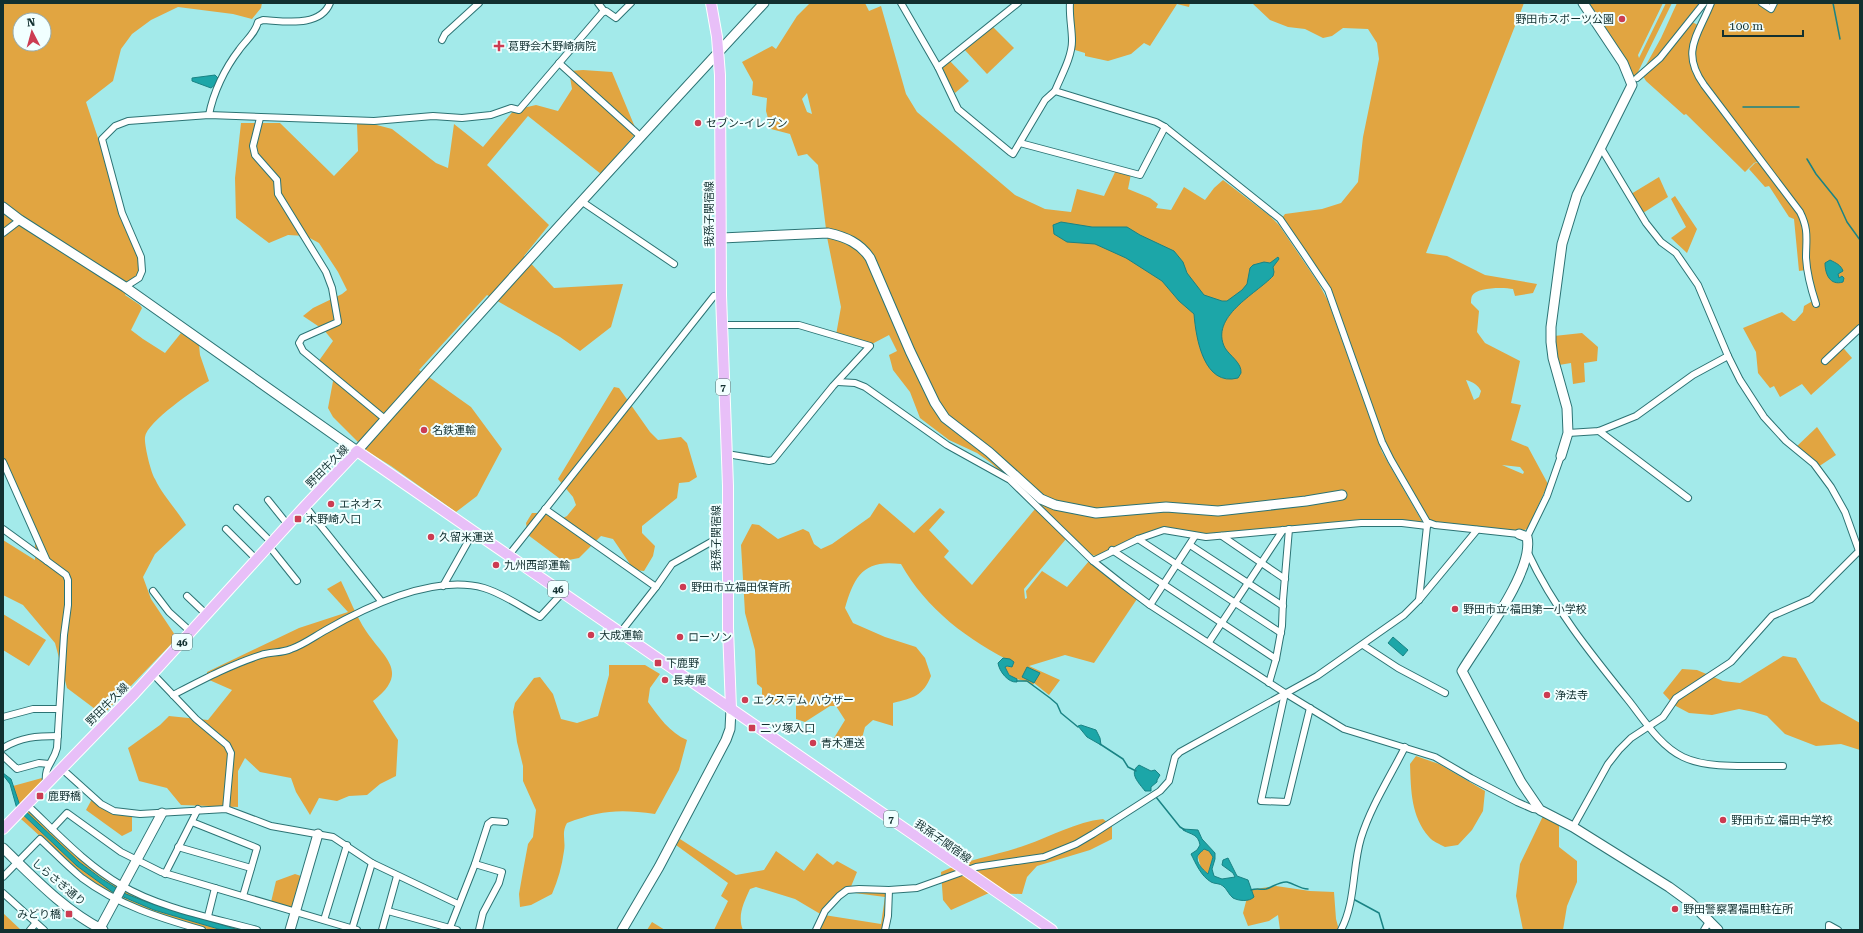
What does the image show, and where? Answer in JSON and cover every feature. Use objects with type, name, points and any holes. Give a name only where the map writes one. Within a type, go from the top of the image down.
[{"type":"main road","name":"我孫子関宿線","points":[[711,3],[718,51],[722,238],[721,295],[727,454],[728,628],[731,709],[1052,930]]},
{"type":"main road","name":"野田牛久線","points":[[3,829],[153,674],[305,506],[357,451],[510,555],[731,709]]},
{"type":"street","points":[[209,115],[214,95],[229,65],[239,49],[256,30],[258,22],[263,20],[306,22],[323,12],[330,3]]},
{"type":"street","points":[[442,40],[445,34],[479,3]]},
{"type":"street","points":[[598,3],[604,11],[616,18],[631,3]]},
{"type":"street","points":[[3,207],[20,220],[125,287],[357,451],[640,136],[764,3]]},
{"type":"street","points":[[900,3],[938,67],[958,109],[1014,154],[1045,100],[1055,91],[1071,49],[1072,40],[1069,13],[1070,3]]},
{"type":"street","points":[[938,67],[1018,3]]},
{"type":"street","points":[[1583,3],[1634,80]]},
{"type":"street","points":[[1634,80],[1660,58],[1704,3]]},
{"type":"street","points":[[1711,3],[1702,27],[1692,47],[1691,58],[1693,67],[1800,212],[1807,230],[1807,268],[1811,289],[1816,304]]},
{"type":"street","points":[[1762,3],[1771,9],[1774,3]]},
{"type":"street","points":[[125,287],[139,278],[142,271],[140,257],[122,213],[102,139],[115,126],[128,121],[209,115],[374,121],[433,116],[462,118],[491,115],[511,108],[519,110],[604,11]]},
{"type":"street","points":[[1690,21],[1700,23],[1702,27]]},
{"type":"street","points":[[559,63],[640,136]]},
{"type":"street","points":[[1523,535],[1547,496],[1562,456],[1568,433],[1568,408],[1553,358],[1551,342],[1554,301],[1562,244],[1577,195],[1630,91],[1634,80],[1643,68]]},
{"type":"street","points":[[1055,91],[1156,122],[1165,127],[1280,219],[1328,290],[1358,378],[1390,460],[1428,525],[1419,600]]},
{"type":"street","points":[[260,118],[253,146],[255,155],[277,180],[278,194],[326,272],[332,288],[338,322],[302,338],[299,343],[303,352],[385,419]]},
{"type":"street","points":[[1020,143],[1140,174],[1165,127]]},
{"type":"street","points":[[1573,827],[1608,764],[1618,750],[1631,738],[1662,716],[1676,698],[1731,662],[1772,616],[1811,599],[1859,551],[1845,512],[1831,487],[1814,464],[1786,441],[1764,417],[1740,380],[1728,356],[1698,285],[1676,253],[1661,242],[1646,223],[1601,148]]},
{"type":"street","points":[[581,201],[674,264]]},
{"type":"street","points":[[3,232],[20,220]]},
{"type":"street","points":[[722,238],[828,233],[847,238],[863,248],[870,258],[910,351],[935,403],[945,418],[989,452],[1041,499],[1055,506],[1096,513],[1166,507],[1207,512],[1306,501],[1342,495]]},
{"type":"street","points":[[510,555],[714,296],[721,295]]},
{"type":"street","points":[[722,325],[799,325],[870,346],[813,410],[774,460],[769,461],[727,454]]},
{"type":"street","points":[[1825,361],[1860,328]]},
{"type":"street","points":[[1568,433],[1600,431],[1636,416],[1693,375],[1728,356]]},
{"type":"street","points":[[838,382],[855,383],[864,387],[947,445],[1010,480],[1093,560],[1150,605],[1285,693],[1344,729],[1435,756],[1471,778],[1532,809],[1540,810],[1573,827],[1669,887],[1691,903],[1710,920],[1718,930]]},
{"type":"street","points":[[1600,431],[1688,498]]},
{"type":"street","points":[[3,462],[47,561]]},
{"type":"street","points":[[268,500],[288,525]]},
{"type":"street","points":[[305,506],[382,601]]},
{"type":"street","points":[[237,508],[270,545],[297,581]]},
{"type":"street","points":[[545,509],[656,587]]},
{"type":"street","points":[[1093,560],[1151,533],[1164,530],[1196,536],[1222,536],[1361,523],[1402,523],[1523,535]]},
{"type":"street","points":[[3,529],[66,575],[68,580],[68,605],[64,635],[58,736],[55,753],[45,772],[46,784]]},
{"type":"street","points":[[226,529],[257,560]]},
{"type":"street","points":[[1208,642],[1286,529]]},
{"type":"street","points":[[1269,683],[1276,659],[1281,633],[1285,579],[1286,529]]},
{"type":"street","points":[[816,930],[825,911],[847,890],[890,890],[928,885],[976,867],[1044,857],[1076,844],[1160,790],[1169,780],[1175,757],[1180,752],[1317,676],[1404,615],[1419,600],[1477,530]]},
{"type":"street","points":[[443,586],[474,531]]},
{"type":"street","points":[[1523,535],[1529,545],[1528,553],[1516,587],[1462,671],[1521,782],[1540,810]]},
{"type":"street","points":[[1150,605],[1196,536]]},
{"type":"street","points":[[1222,536],[1285,579]]},
{"type":"street","points":[[620,633],[672,564],[718,538],[728,537]]},
{"type":"street","points":[[1138,539],[1281,633]]},
{"type":"street","points":[[1190,545],[1283,606]]},
{"type":"street","points":[[1112,550],[1276,659]]},
{"type":"street","points":[[1528,553],[1540,578],[1566,620],[1648,725],[1671,750],[1684,758],[1693,761],[1719,765],[1782,766]]},
{"type":"street","points":[[173,695],[228,667],[263,654],[291,650],[382,601],[443,586],[463,585],[493,591],[540,617],[562,592]]},
{"type":"street","points":[[153,591],[169,612],[191,632]]},
{"type":"street","points":[[187,596],[207,615]]},
{"type":"street","points":[[1363,645],[1398,668],[1445,694]]},
{"type":"street","points":[[153,674],[196,719],[227,745],[231,753],[226,809]]},
{"type":"street","points":[[1285,693],[1261,800],[1287,802],[1310,708]]},
{"type":"street","points":[[3,717],[33,709],[59,709]]},
{"type":"street","points":[[622,930],[659,867],[726,740],[730,729],[731,709]]},
{"type":"street","points":[[3,748],[16,740],[35,736],[58,736]]},
{"type":"street","points":[[1341,930],[1352,895],[1361,840],[1366,823],[1405,747]]},
{"type":"street","points":[[3,756],[17,769],[39,763],[49,764]]},
{"type":"street","points":[[61,768],[101,804],[114,811],[130,814],[226,809],[271,826],[333,837],[372,863],[458,904]]},
{"type":"street","points":[[23,808],[52,829],[84,859],[122,887],[160,902],[257,930]]},
{"type":"street","points":[[165,874],[198,810]]},
{"type":"street","points":[[100,929],[162,813]]},
{"type":"street","points":[[52,829],[67,814],[136,861],[165,874],[354,929],[372,863]]},
{"type":"street","points":[[449,929],[475,864],[488,824],[492,820],[505,822]]},
{"type":"street","points":[[192,822],[257,848],[243,896]]},
{"type":"street","points":[[290,930],[318,834]]},
{"type":"street","points":[[3,877],[40,839],[82,878],[116,898],[140,910],[202,930]]},
{"type":"street","points":[[324,920],[347,845]]},
{"type":"street","points":[[178,847],[251,868]]},
{"type":"street","name":"しらさぎ通り","points":[[3,848],[54,896],[100,929]]},
{"type":"street","points":[[475,864],[502,872],[499,883],[483,913],[479,930]]},
{"type":"street","points":[[382,930],[397,876]]},
{"type":"street","points":[[208,916],[215,888]]},
{"type":"street","points":[[885,930],[890,890]]},
{"type":"street","points":[[3,893],[35,924],[44,930]]},
{"type":"street","points":[[388,910],[449,929],[457,930]]},
{"type":"street","points":[[1704,930],[1710,920]]},
{"type":"street","points":[[30,930],[35,924]]},
{"type":"street","points":[[1829,930],[1829,926],[1838,930]]},
{"type":"shaded area","points":[[3,3],[262,3],[261,8],[252,19],[233,14],[178,7],[151,20],[132,34],[121,49],[113,81],[86,102],[140,264],[138,276],[125,295],[142,308],[131,330],[165,353],[181,333],[199,345],[200,355],[209,381],[172,406],[154,423],[145,437],[153,476],[186,525],[155,554],[143,577],[151,599],[177,638],[103,715],[67,688],[55,643],[23,605],[3,595],[3,540],[35,560],[35,532],[3,459]]},
{"type":"shaded area","points":[[810,3],[865,3],[869,11],[881,6],[906,94],[917,112],[1015,195],[1045,209],[1071,212],[1077,189],[1104,196],[1116,170],[1131,174],[1128,189],[1150,198],[1158,204],[1156,208],[1171,210],[1184,187],[1205,200],[1214,188],[1223,180],[1270,216],[1279,225],[1319,284],[1328,301],[1382,452],[1423,523],[1364,519],[1208,536],[1164,529],[1096,556],[1092,555],[991,463],[977,453],[949,440],[920,418],[910,392],[893,370],[889,355],[897,351],[889,335],[872,344],[836,335],[841,307],[827,237],[818,165],[807,154],[798,156],[790,134],[771,129],[766,111],[767,98],[752,95],[753,82],[742,62],[772,46],[776,49],[797,16]],"holes":[[[807,93],[812,114],[807,112],[802,99]]]},
{"type":"shaded area","points":[[1073,3],[1190,3],[1189,7],[1177,4],[1150,46],[1144,43],[1131,54],[1108,61],[1085,56],[1085,53],[1075,50],[1072,18]]},
{"type":"shaded area","points":[[1252,3],[1524,3],[1426,253],[1447,256],[1485,275],[1537,284],[1533,293],[1515,296],[1513,289],[1491,288],[1475,293],[1471,300],[1471,303],[1479,311],[1477,332],[1485,343],[1520,361],[1511,403],[1521,405],[1511,440],[1528,447],[1548,484],[1528,528],[1521,532],[1473,529],[1437,523],[1429,520],[1406,484],[1385,443],[1336,305],[1282,218],[1285,214],[1322,209],[1341,203],[1358,182],[1363,137],[1379,59],[1377,43],[1368,29],[1343,28],[1332,36],[1323,38],[1305,29],[1288,27],[1270,20]],"holes":[[[1466,380],[1475,384],[1481,391],[1479,397],[1474,400]],[[1502,465],[1520,467],[1524,472],[1523,474]]]},
{"type":"shaded area","points":[[1585,3],[1663,3],[1638,55],[1639,58],[1666,3],[1672,3],[1636,76],[1633,76],[1601,24],[1604,20],[1595,15]]},
{"type":"shaded area","points":[[1677,3],[1702,3],[1661,55],[1641,74],[1661,38]]},
{"type":"shaded area","points":[[1713,3],[1759,3],[1771,11],[1776,3],[1860,3],[1860,324],[1839,343],[1852,358],[1811,395],[1802,384],[1780,397],[1774,386],[1770,388],[1758,373],[1756,352],[1743,328],[1782,312],[1795,321],[1803,312],[1804,306],[1816,299],[1809,272],[1807,225],[1697,72],[1695,54],[1698,36]]},
{"type":"shaded area","points":[[1692,22],[1698,25],[1690,54],[1694,72],[1760,161],[1754,163],[1745,172],[1686,114],[1684,115],[1646,81],[1643,76]]},
{"type":"shaded area","points":[[991,25],[1014,48],[987,74],[963,48]]},
{"type":"shaded area","points":[[949,60],[969,81],[955,93],[940,68]]},
{"type":"shaded area","points":[[583,70],[612,72],[637,132],[601,174],[528,116],[487,165],[549,225],[524,256],[554,288],[623,284],[611,327],[580,351],[560,337],[487,295],[419,370],[471,407],[502,449],[477,496],[456,512],[367,451],[333,417],[328,408],[334,376],[318,362],[333,341],[324,330],[303,316],[313,308],[347,290],[338,272],[319,243],[306,236],[288,235],[269,243],[236,218],[235,178],[241,123],[280,123],[334,176],[358,151],[357,124],[373,124],[392,129],[436,163],[448,168],[454,124],[483,147],[514,110],[536,105],[558,111],[572,89],[569,71]]},
{"type":"shaded area","points":[[1760,162],[1790,200],[1803,222],[1806,270],[1799,271],[1794,219],[1789,217],[1769,186],[1765,187],[1749,169],[1755,163]]},
{"type":"shaded area","points":[[1659,177],[1668,197],[1643,213],[1631,194]]},
{"type":"shaded area","points":[[1675,196],[1697,229],[1687,253],[1671,238],[1686,227],[1671,199]]},
{"type":"shaded area","points":[[1582,333],[1598,347],[1597,361],[1584,363],[1585,382],[1573,384],[1571,363],[1559,365],[1554,336]]},
{"type":"shaded area","points":[[614,387],[619,388],[650,432],[658,440],[681,437],[687,443],[697,477],[689,482],[679,483],[677,498],[642,526],[642,533],[655,546],[653,556],[644,571],[634,570],[613,539],[601,536],[579,558],[563,561],[528,535],[526,523],[532,513],[544,513],[559,520],[567,516],[576,505],[573,497],[558,479]]},
{"type":"shaded area","points":[[1817,427],[1836,455],[1818,467],[1796,447]]},
{"type":"shaded area","points":[[879,503],[914,533],[940,508],[945,512],[929,530],[949,551],[944,557],[972,585],[1035,509],[1065,536],[1066,539],[1024,589],[1025,599],[1027,598],[1026,591],[1042,571],[1067,587],[1089,561],[1137,599],[1094,663],[1065,655],[1029,666],[1060,680],[1049,695],[1034,683],[1033,685],[1014,678],[1007,672],[1005,667],[1011,667],[1014,663],[981,645],[950,622],[923,595],[901,564],[888,563],[869,567],[862,572],[857,579],[848,597],[845,608],[853,623],[885,637],[916,647],[925,658],[931,676],[921,692],[912,698],[893,703],[893,726],[873,720],[865,727],[860,746],[849,750],[839,749],[834,738],[845,720],[836,706],[830,706],[805,722],[796,719],[796,703],[792,696],[784,698],[775,705],[762,701],[762,688],[757,684],[755,650],[745,613],[741,545],[752,524],[759,525],[778,539],[803,529],[809,532],[814,544],[821,549],[832,544],[870,517]]},
{"type":"shaded area","points":[[341,581],[362,625],[386,658],[392,673],[390,682],[384,691],[373,701],[398,740],[396,776],[380,784],[367,795],[349,796],[337,801],[319,798],[310,815],[296,792],[291,778],[260,772],[245,758],[238,771],[238,807],[181,805],[167,788],[139,781],[128,748],[160,725],[169,716],[208,720],[232,690],[207,679],[207,672],[299,628],[348,612],[327,589]]},
{"type":"shaded area","points":[[3,614],[46,640],[29,666],[3,650]]},
{"type":"shaded area","points":[[1783,656],[1796,658],[1821,701],[1860,723],[1860,750],[1841,744],[1816,746],[1785,734],[1767,716],[1754,712],[1739,709],[1712,715],[1689,713],[1674,705],[1663,693],[1682,669],[1697,670],[1723,681],[1740,683]]},
{"type":"shaded area","points":[[609,665],[645,665],[660,674],[650,688],[648,702],[670,729],[687,740],[679,770],[655,814],[631,811],[601,813],[567,823],[564,830],[562,862],[552,894],[531,905],[520,907],[519,894],[528,844],[533,837],[536,810],[523,781],[523,766],[517,742],[513,712],[515,703],[534,678],[540,677],[553,694],[561,719],[577,723],[598,716],[609,675]]},
{"type":"shaded area","points":[[1416,756],[1439,764],[1485,791],[1483,811],[1472,830],[1458,845],[1445,847],[1435,842],[1429,837],[1419,821],[1413,803],[1410,774],[1410,764]]},
{"type":"shaded area","points":[[42,778],[42,783],[20,806],[13,786]]},
{"type":"shaded area","points":[[92,799],[121,815],[132,815],[132,831],[122,836],[86,810]]},
{"type":"shaded area","points":[[29,810],[118,885],[116,888],[79,862],[27,813]]},
{"type":"shaded area","points":[[1544,814],[1559,823],[1559,847],[1577,861],[1577,882],[1567,906],[1563,930],[1523,930],[1516,896],[1520,864]]},
{"type":"shaded area","points":[[24,816],[77,866],[114,893],[112,895],[100,887],[65,859],[21,819]]},
{"type":"shaded area","points":[[1103,819],[1112,826],[1112,839],[1090,850],[1037,866],[1027,877],[1022,894],[989,893],[951,910],[943,900],[941,872],[962,864],[1026,845],[1083,823]]},
{"type":"shaded area","points":[[680,839],[736,875],[764,870],[776,851],[804,871],[817,853],[833,865],[837,861],[857,872],[850,889],[822,915],[795,899],[756,887],[750,889],[742,909],[741,925],[743,930],[714,930],[728,901],[721,896],[728,883],[676,845]]},
{"type":"shaded area","points":[[1205,849],[1209,851],[1213,857],[1208,874],[1201,868],[1198,857],[1199,853]]},
{"type":"shaded area","points":[[295,874],[301,876],[292,908],[271,902],[276,881]]},
{"type":"shaded area","points":[[1276,886],[1310,891],[1334,892],[1336,919],[1339,930],[1280,930],[1278,915],[1269,921],[1248,926],[1243,913],[1249,890]]},
{"type":"shaded area","points":[[125,890],[250,930],[239,930],[156,906],[124,893]]},
{"type":"shaded area","points":[[847,892],[888,892],[884,930],[817,930],[824,915],[881,924],[885,897]]},
{"type":"shaded area","points":[[122,897],[154,910],[222,930],[196,927],[170,920],[120,900]]},
{"type":"shaded area","points":[[3,913],[21,930],[3,930]]},
{"type":"shaded area","points":[[652,922],[665,930],[647,930]]},
{"type":"water","points":[[215,75],[218,78],[215,85],[211,88],[192,81],[192,78]]},
{"type":"water","points":[[1061,222],[1092,227],[1127,227],[1140,235],[1174,251],[1183,262],[1187,273],[1204,295],[1222,301],[1227,301],[1242,290],[1247,284],[1250,268],[1253,265],[1264,262],[1270,263],[1278,257],[1279,259],[1273,267],[1273,276],[1237,307],[1223,326],[1222,337],[1225,348],[1238,363],[1241,369],[1241,373],[1238,378],[1226,379],[1217,375],[1210,368],[1204,359],[1200,348],[1194,314],[1179,301],[1162,281],[1126,258],[1095,244],[1067,242],[1054,234],[1053,225]]},
{"type":"water","points":[[1830,260],[1841,267],[1843,271],[1838,274],[1839,278],[1842,276],[1844,278],[1843,282],[1838,283],[1832,281],[1827,275],[1825,263]]},
{"type":"water","points":[[1393,637],[1408,650],[1403,656],[1388,643]]},
{"type":"water","points":[[1003,658],[1010,659],[1014,662],[1012,667],[1005,667],[1009,675],[1017,679],[1017,682],[1010,681],[1004,676],[998,663]]},
{"type":"water","points":[[1027,667],[1040,673],[1034,683],[1022,677]]},
{"type":"water","points":[[1081,725],[1096,730],[1100,738],[1101,745],[1087,737],[1078,726]]},
{"type":"water","points":[[1139,765],[1151,771],[1155,770],[1160,775],[1157,782],[1151,787],[1151,791],[1145,791],[1134,775],[1134,771]]},
{"type":"water","points":[[3,773],[11,779],[20,806],[79,862],[102,879],[126,894],[147,902],[239,930],[222,930],[154,910],[114,893],[77,866],[17,809],[10,784]]},
{"type":"water","points":[[1183,830],[1198,830],[1202,839],[1215,853],[1212,869],[1214,876],[1222,879],[1235,877],[1233,873],[1222,865],[1223,860],[1228,858],[1237,876],[1248,880],[1254,897],[1247,900],[1235,899],[1222,885],[1212,883],[1207,879],[1199,870],[1191,854],[1197,850],[1200,845],[1199,841],[1194,835]],"holes":[[[1204,849],[1209,851],[1213,857],[1208,874],[1199,865],[1197,856]]]},
{"type":"waterway","points":[[1833,3],[1840,39]]},
{"type":"waterway","points":[[1743,107],[1799,107]]},
{"type":"waterway","points":[[1807,159],[1816,174],[1837,200],[1847,222],[1860,240]]},
{"type":"waterway","points":[[1017,681],[1027,681],[1050,698],[1057,704],[1061,713],[1078,727]]},
{"type":"waterway","points":[[1100,744],[1123,759],[1128,767],[1136,771]]},
{"type":"waterway","points":[[1156,797],[1180,827],[1185,830]]},
{"type":"waterway","points":[[1251,890],[1266,889],[1284,882],[1308,889]]},
{"type":"waterway","points":[[1355,900],[1379,913],[1384,930]]},
{"type":"place","name":"野田市スポーツ公園","points":[[1622,19]]},
{"type":"place","name":"葛野会木野崎病院","points":[[499,46]]},
{"type":"place","name":"セブン-イレブン","points":[[698,123]]},
{"type":"place","name":"名鉄運輸","points":[[424,430]]},
{"type":"place","name":"エネオス","points":[[331,504]]},
{"type":"place","name":"木野崎入口","points":[[298,519]]},
{"type":"place","name":"久留米運送","points":[[431,537]]},
{"type":"place","name":"九州西部運輸","points":[[496,565]]},
{"type":"place","name":"野田市立福田保育所","points":[[683,587]]},
{"type":"place","name":"野田市立 福田第一小学校","points":[[1455,609]]},
{"type":"place","name":"大成運輸","points":[[591,635]]},
{"type":"place","name":"ローソン","points":[[680,637]]},
{"type":"place","name":"下鹿野","points":[[658,663]]},
{"type":"place","name":"長寿庵","points":[[665,680]]},
{"type":"place","name":"浄法寺","points":[[1547,695]]},
{"type":"place","name":"エクステム ハウザー","points":[[745,700]]},
{"type":"place","name":"二ツ塚入口","points":[[752,728]]},
{"type":"place","name":"青木運送","points":[[813,743]]},
{"type":"place","name":"鹿野橋","points":[[40,796]]},
{"type":"place","name":"野田市立 福田中学校","points":[[1723,820]]},
{"type":"place","name":"野田警察署福田駐在所","points":[[1675,909]]},
{"type":"place","name":"みどり橋","points":[[69,914]]}]
